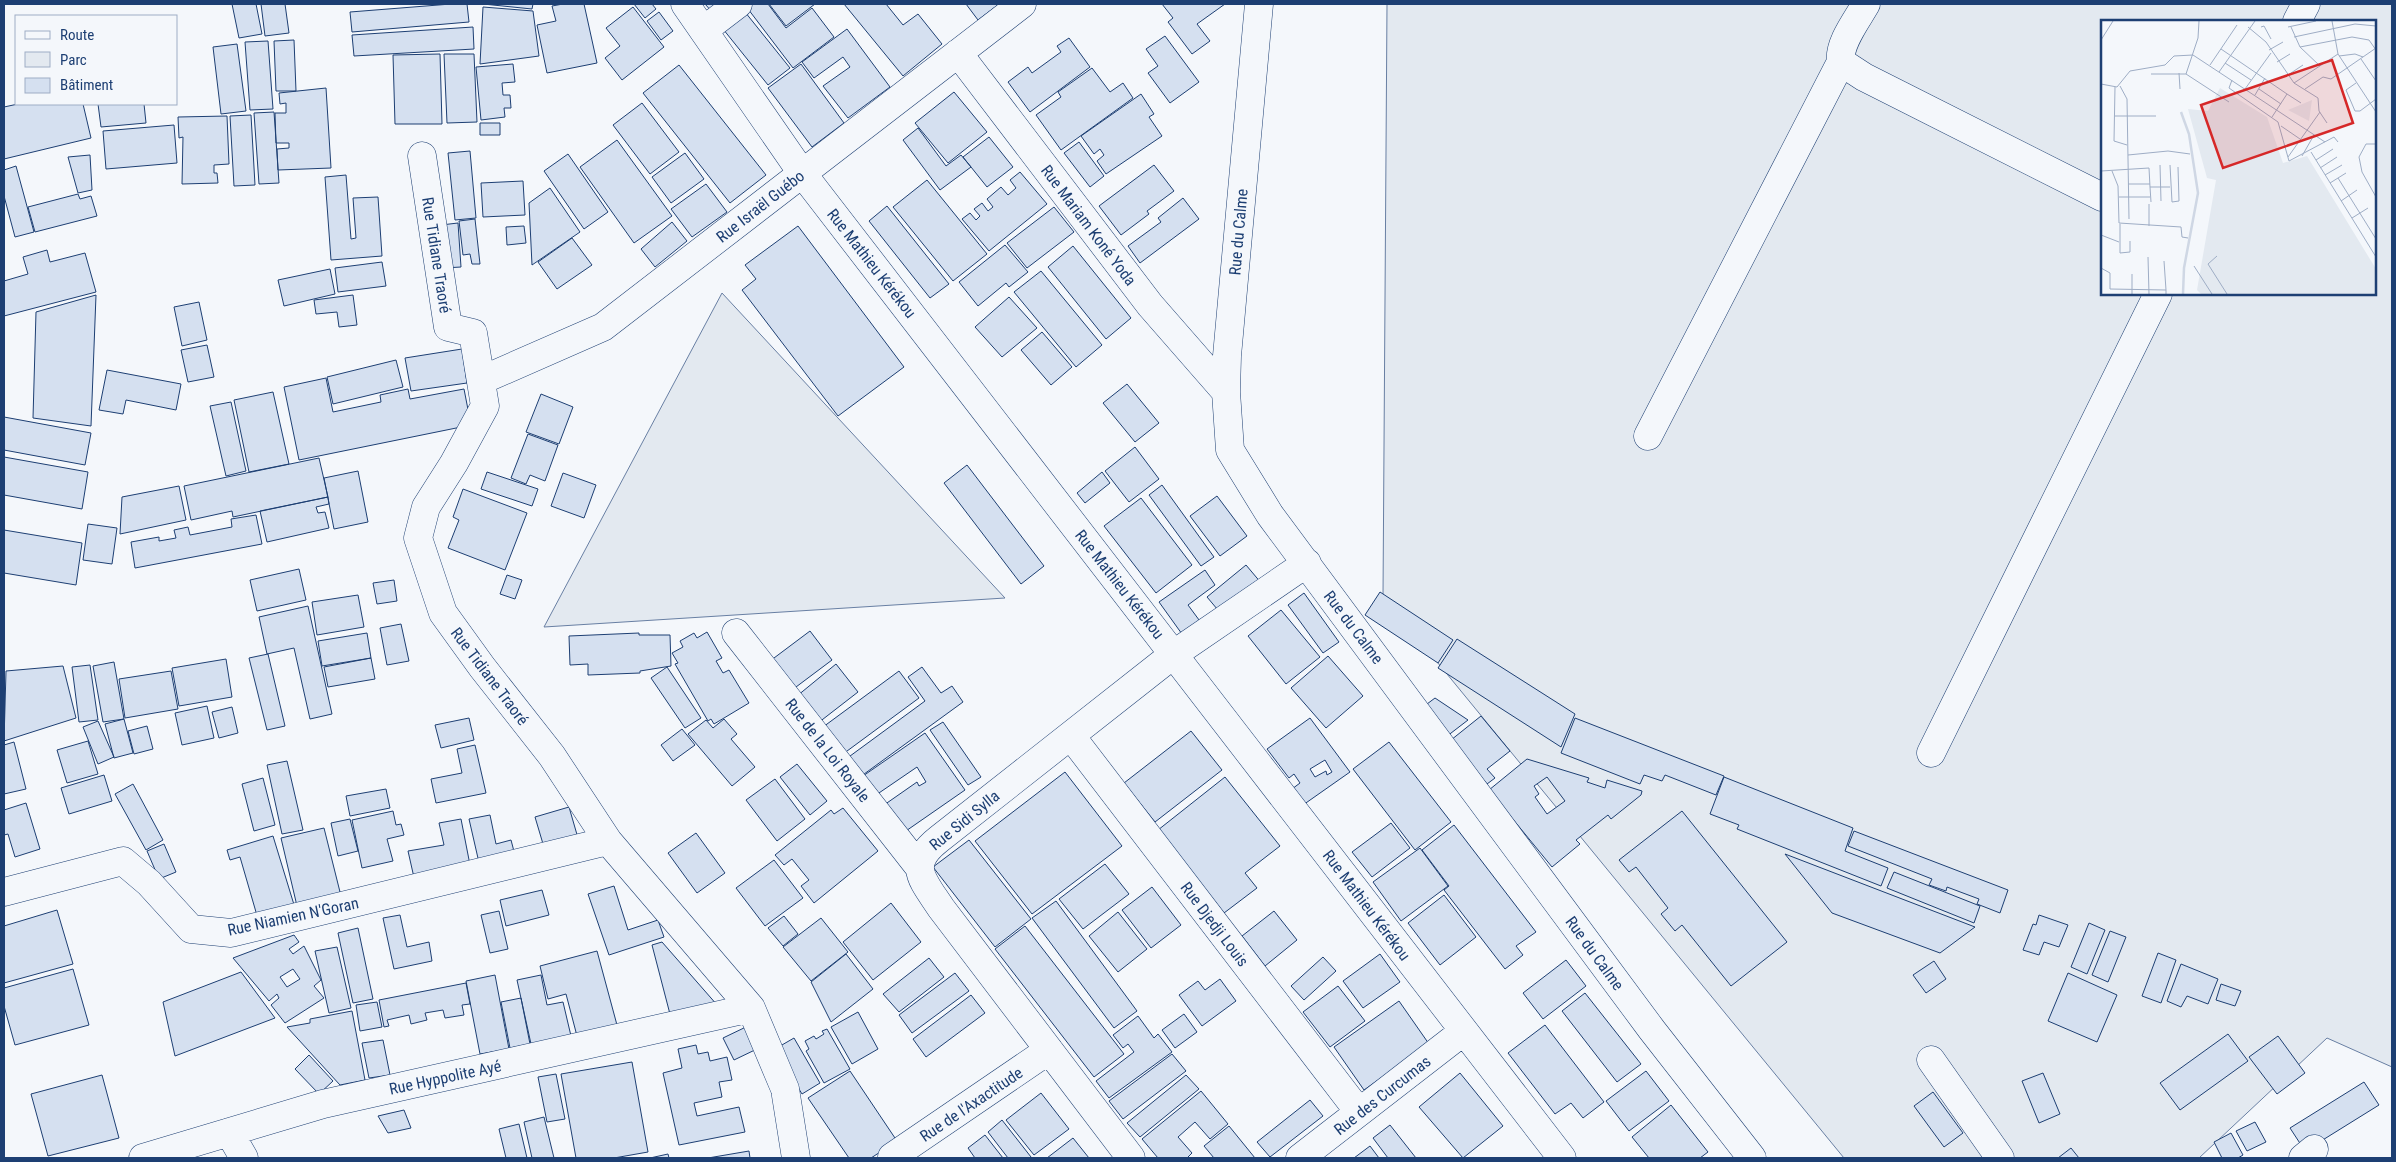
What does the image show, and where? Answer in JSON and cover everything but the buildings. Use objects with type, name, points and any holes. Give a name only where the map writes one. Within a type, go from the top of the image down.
[{"type":"street","name":"Rue Mathieu Kérékou","points":[[686,4],[802,173],[1562,1158]]},
{"type":"street","points":[[704,30],[738,4]]},
{"type":"street","name":"Rue Israël Guébo","points":[[482,380],[603,327],[1022,4]]},
{"type":"street","name":"Rue du Calme","points":[[1259,4],[1227,356],[1226,392],[1230,450],[1270,515],[1652,1030],[1752,1158]]},
{"type":"street","points":[[1648,436],[1841,62],[1840,56],[1843,47],[1866,4]]},
{"type":"street","points":[[2298,20],[2306,4]]},
{"type":"street","name":"Rue Mariam Koné Yoda","points":[[958,53],[1150,305],[1226,392]]},
{"type":"street","points":[[1841,62],[1864,77],[2101,196]]},
{"type":"street","name":"Rue Tidiane Traoré","points":[[422,156],[448,327],[474,333],[485,406],[454,464],[426,507],[418,538],[443,613],[482,667],[552,756],[608,841],[751,1008],[785,1089],[796,1158]]},
{"type":"street","points":[[1930,753],[2158,295]]},
{"type":"street","name":"Rue Sidi Sylla","points":[[1131,1158],[941,908],[924,882],[919,867],[921,856],[927,848],[1174,654],[1307,563]]},
{"type":"street","name":"Rue de la Loi Royale","points":[[736,633],[919,867]]},
{"type":"street","name":"Rue Djedji Louis","points":[[1071,736],[1359,1112]]},
{"type":"street","name":"Rue Niamien N'Goran","points":[[4,892],[122,861],[149,883],[191,929],[232,933],[608,841]]},
{"type":"street","name":"Rue Hyppolite Ayé","points":[[143,1158],[322,1104],[751,1008]]},
{"type":"street","name":"Rue des Curcumas","points":[[1300,1158],[1464,1031]]},
{"type":"street","name":"Rue de l'Axactitude","points":[[892,1157],[1049,1050]]},
{"type":"street","points":[[1931,1060],[2000,1158]]},
{"type":"street","points":[[229,1132],[244,1158]]},
{"type":"green space","points":[[1387,4],[2392,4],[2392,1067],[2327,1038],[2199,1158],[1844,1158],[1383,596]]},
{"type":"green space","points":[[722,293],[1005,598],[544,627]]}]
